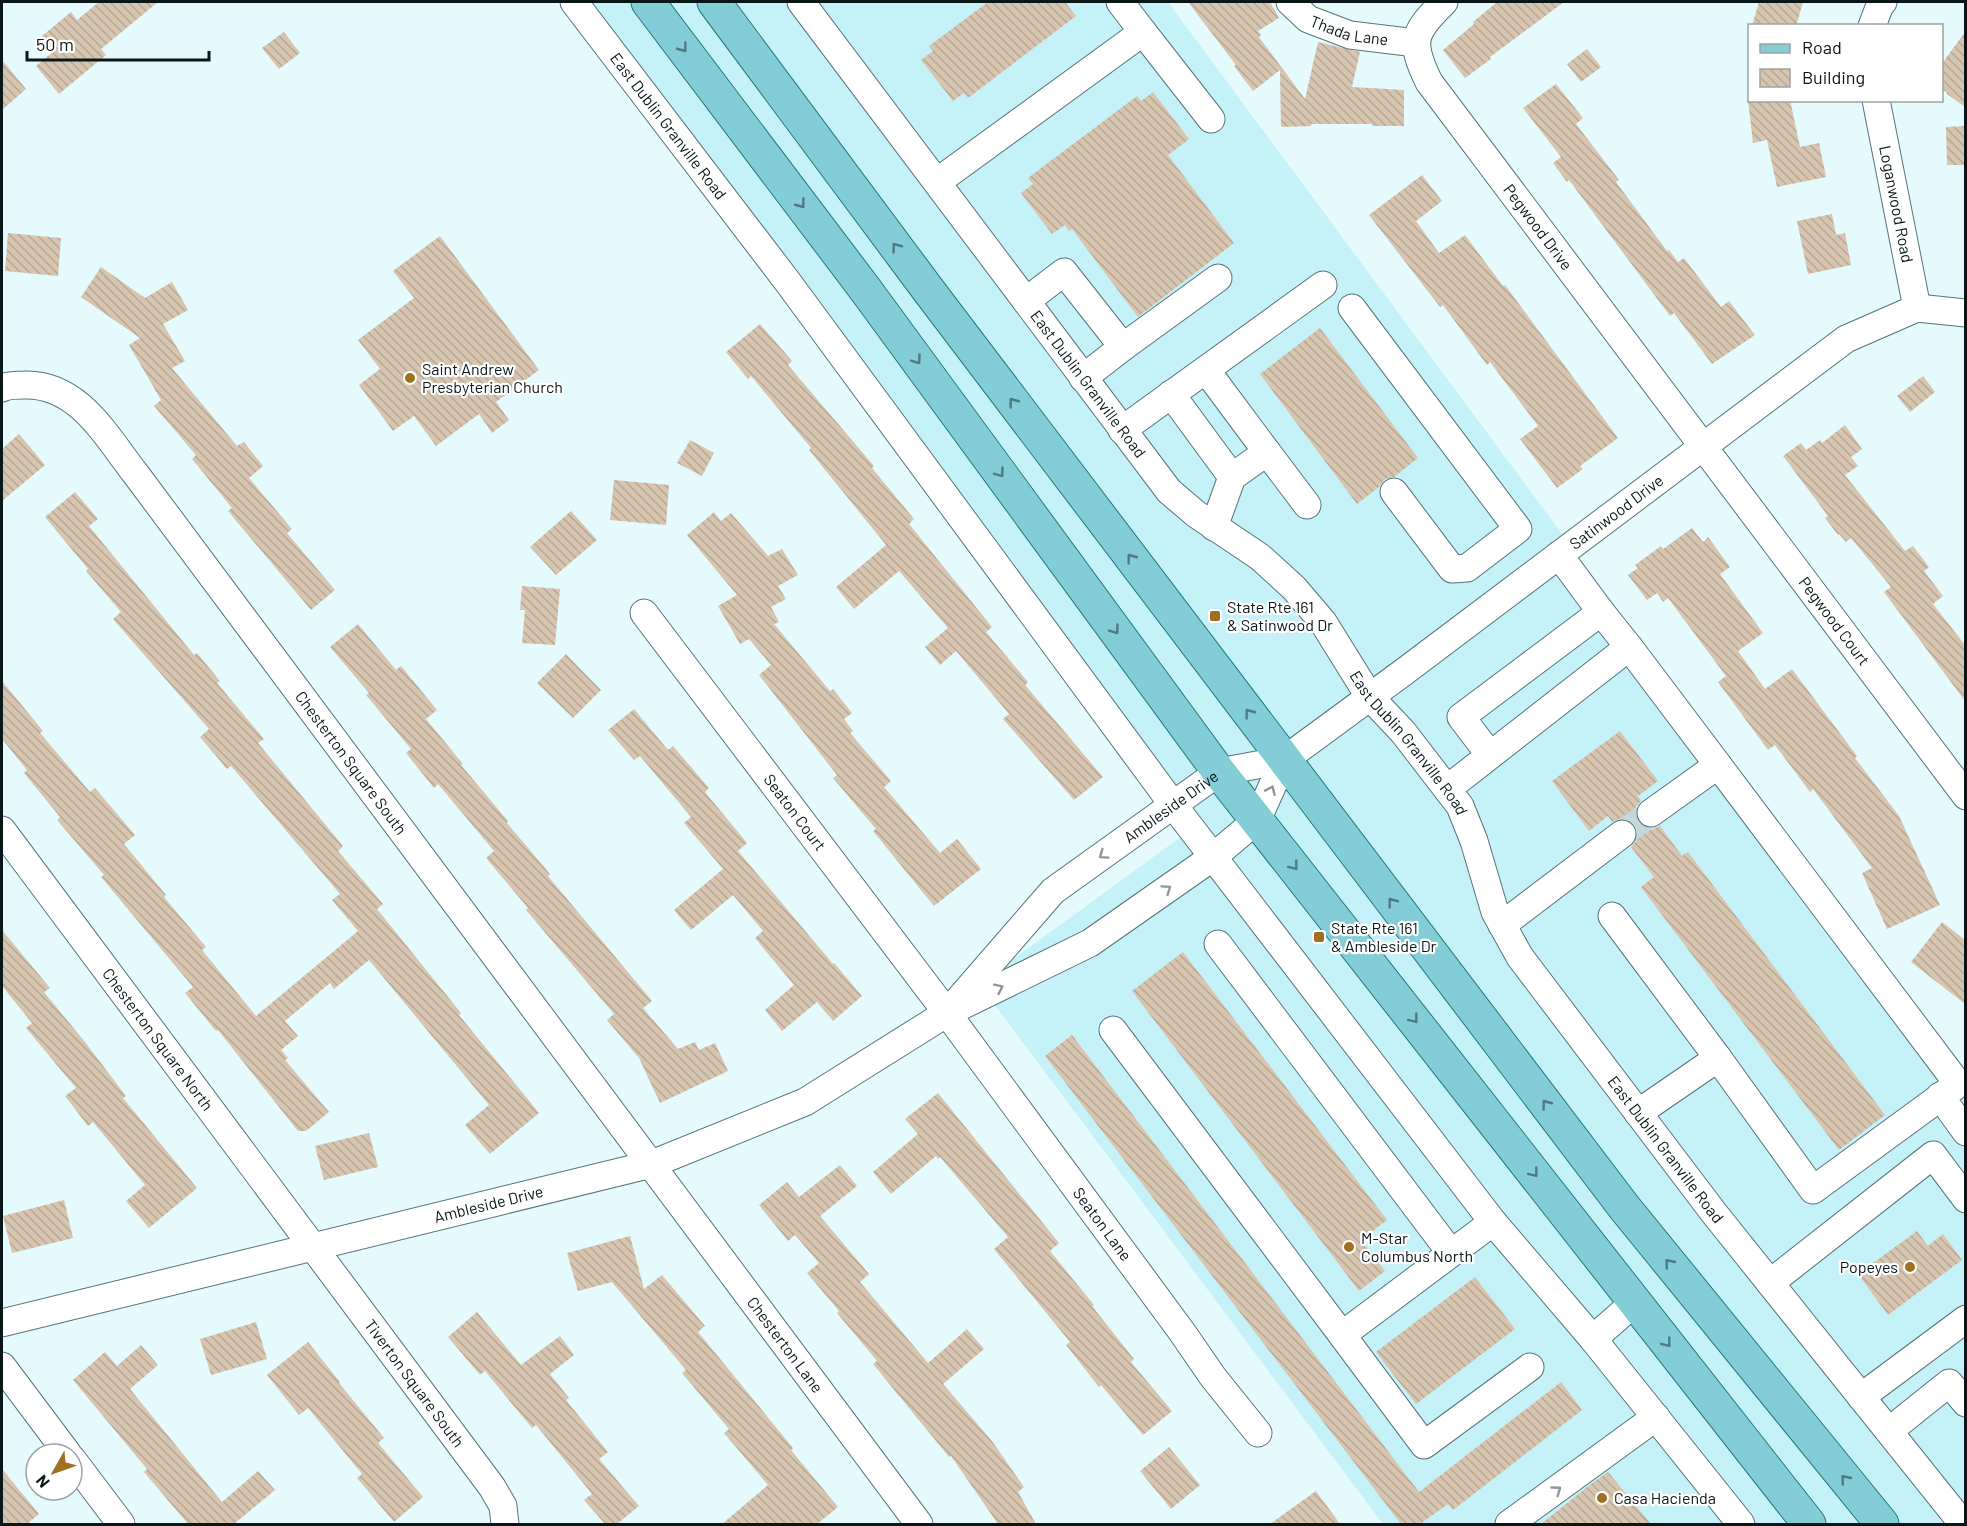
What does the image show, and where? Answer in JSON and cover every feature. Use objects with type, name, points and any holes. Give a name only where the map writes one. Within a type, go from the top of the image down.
[{"type":"main road","points":[[648,2],[866,289],[1219,772],[1809,1524]]},
{"type":"main road","points":[[714,2],[919,277],[1624,1207],[1882,1524]]},
{"type":"street","name":"East Dublin Granville Road","points":[[574,2],[788,281],[1174,806],[1493,1222],[1656,1417],[1734,1522]]},
{"type":"street","name":"East Dublin Granville Road","points":[[801,2],[1169,491],[1214,527],[1260,557],[1294,588],[1323,622],[1369,696],[1403,732],[1460,806],[1474,841],[1495,912],[1520,957],[1714,1213],[1964,1524]]},
{"type":"street","points":[[1120,2],[1210,118]]},
{"type":"street","name":"Thada Lane","points":[[1290,2],[1308,19],[1350,35],[1416,43]]},
{"type":"street","points":[[1416,43],[1423,23],[1443,2]]},
{"type":"street","points":[[1873,24],[1883,2]]},
{"type":"street","points":[[937,182],[1143,32]]},
{"type":"street","name":"Pegwood Drive","points":[[1416,43],[1419,62],[1429,82],[1702,447]]},
{"type":"street","name":"Loganwood Road","points":[[1876,102],[1917,308]]},
{"type":"street","points":[[1026,301],[1064,272],[1123,347]]},
{"type":"street","points":[[1083,378],[1218,278]]},
{"type":"street","points":[[1122,430],[1323,285]]},
{"type":"street","points":[[1352,308],[1518,529],[1467,568],[1452,569],[1394,492]]},
{"type":"street","name":"Satinwood Drive","points":[[1284,760],[1406,671],[1846,339],[1917,308],[1965,313]]},
{"type":"street","points":[[1206,370],[1307,505]]},
{"type":"street","name":"Chesterton Square South","points":[[2,388],[34,385],[61,392],[84,408],[652,1164]]},
{"type":"street","points":[[1171,394],[1232,477]]},
{"type":"street","name":"Pegwood Court","points":[[1702,447],[1965,796]]},
{"type":"street","points":[[1214,527],[1232,477],[1267,452]]},
{"type":"street","points":[[1559,555],[1958,1084],[1813,1190],[1612,915]]},
{"type":"street","points":[[1490,755],[1461,717],[1601,612]]},
{"type":"street","name":"Seaton Court","points":[[644,613],[947,1014]]},
{"type":"street","points":[[1447,789],[1629,647]]},
{"type":"street","name":"Ambleside Drive","points":[[947,1014],[1053,891],[1219,772],[1284,760]]},
{"type":"street","name":"Ambleside Drive","points":[[2,1323],[652,1164],[805,1102],[947,1014],[1090,943],[1213,857],[1257,820],[1284,760]]},
{"type":"street","points":[[1651,813],[1718,765]]},
{"type":"street","name":"Chesterton Square North","points":[[2,830],[314,1248]]},
{"type":"street","points":[[1502,925],[1622,834]]},
{"type":"street","points":[[1218,944],[1451,1253]]},
{"type":"street","name":"Seaton Lane","points":[[947,1014],[1213,1377],[1258,1433]]},
{"type":"street","points":[[1113,1030],[1424,1445],[1530,1366]]},
{"type":"street","points":[[1638,1113],[1718,1058]]},
{"type":"street","points":[[1940,1096],[1965,1131]]},
{"type":"street","points":[[1770,1282],[1933,1155],[1965,1199]]},
{"type":"street","name":"Chesterton Lane","points":[[652,1164],[920,1524]]},
{"type":"street","points":[[1342,1335],[1493,1222]]},
{"type":"street","name":"Tiverton Square South","points":[[314,1248],[492,1487],[503,1506],[506,1524]]},
{"type":"street","points":[[1593,1339],[1635,1302]]},
{"type":"street","points":[[1862,1397],[1965,1319]]},
{"type":"street","points":[[2,1366],[59,1442]]},
{"type":"street","points":[[1889,1431],[1960,1385]]},
{"type":"street","points":[[1509,1524],[1656,1417]]},
{"type":"street","points":[[84,1475],[120,1524]]},
{"type":"shaded area","points":[[576,2],[1168,2],[1965,1078],[1965,1524],[1383,1524],[979,984],[1200,823]]},
{"type":"building","points":[[99,2],[158,2],[101,49],[106,55],[59,94],[36,66],[54,51],[42,36],[71,12],[77,20]]},
{"type":"building","points":[[988,2],[1065,2],[1076,16],[968,98],[964,93],[953,101],[921,60],[933,51],[929,46]]},
{"type":"building","points":[[1188,2],[1270,2],[1279,18],[1258,31],[1261,35],[1259,37],[1305,99],[1318,42],[1360,52],[1352,87],[1404,90],[1404,126],[1311,124],[1311,126],[1281,127],[1280,70],[1253,91]]},
{"type":"building","points":[[1497,2],[1564,2],[1465,78],[1443,50]]},
{"type":"building","points":[[1759,2],[1803,2],[1797,24],[1753,24]]},
{"type":"building","points":[[284,32],[300,53],[279,69],[262,48]]},
{"type":"building","points":[[1965,32],[1965,107],[1943,91],[1943,62]]},
{"type":"building","points":[[1587,49],[1601,67],[1581,82],[1567,64]]},
{"type":"building","points":[[2,60],[26,89],[2,110]]},
{"type":"building","points":[[1556,84],[1583,118],[1576,124],[1619,180],[1616,182],[1667,251],[1669,250],[1678,262],[1684,258],[1721,307],[1729,301],[1755,335],[1712,364],[1674,313],[1670,316],[1569,180],[1567,182],[1553,163],[1561,157],[1523,108]]},
{"type":"building","points":[[1153,92],[1189,139],[1168,155],[1234,243],[1138,317],[1072,229],[1069,231],[1065,225],[1052,234],[1021,193],[1033,184],[1028,178],[1137,96],[1141,101]]},
{"type":"building","points":[[1748,102],[1790,102],[1800,147],[1819,143],[1826,177],[1777,187],[1767,140],[1753,143]]},
{"type":"building","points":[[1965,126],[1965,165],[1947,165],[1946,127]]},
{"type":"building","points":[[1422,175],[1442,201],[1416,221],[1439,253],[1465,235],[1503,286],[1505,285],[1618,438],[1580,466],[1583,469],[1557,488],[1520,439],[1538,426],[1490,362],[1487,365],[1443,305],[1440,307],[1369,215]]},
{"type":"building","points":[[1832,214],[1836,235],[1845,233],[1851,265],[1808,274],[1797,221]]},
{"type":"building","points":[[8,233],[61,238],[58,276],[5,271]]},
{"type":"building","points":[[440,236],[539,370],[496,402],[509,420],[492,433],[479,414],[436,446],[414,416],[393,431],[359,385],[380,369],[358,340],[414,298],[393,271]]},
{"type":"building","points":[[101,267],[145,298],[172,282],[188,310],[163,324],[185,361],[172,368],[237,446],[244,442],[263,466],[249,478],[292,529],[287,533],[335,590],[311,610],[228,511],[232,508],[192,459],[196,455],[154,406],[161,400],[129,345],[140,338],[81,297]]},
{"type":"building","points":[[760,324],[792,361],[788,365],[874,466],[872,468],[914,519],[909,524],[992,627],[986,632],[1028,682],[1025,685],[1103,777],[1074,800],[1003,719],[1009,714],[956,651],[940,665],[925,647],[948,628],[899,571],[854,609],[836,587],[886,545],[809,450],[811,448],[751,376],[748,379],[726,352]]},
{"type":"building","points":[[1320,328],[1418,458],[1394,477],[1385,479],[1379,487],[1357,504],[1260,374]]},
{"type":"building","points":[[1923,376],[1935,392],[1910,412],[1897,396]]},
{"type":"building","points":[[1845,425],[1862,449],[1851,457],[1858,466],[1845,475],[1905,551],[1913,546],[1929,567],[1924,571],[1943,596],[1933,604],[1965,645],[1965,701],[1884,592],[1891,587],[1851,538],[1846,542],[1838,535],[1825,518],[1828,516],[1783,456],[1801,443],[1806,450],[1820,440],[1822,443]]},
{"type":"building","points":[[19,434],[45,465],[2,501],[2,449]]},
{"type":"building","points":[[690,440],[714,453],[702,476],[677,463]]},
{"type":"building","points":[[614,480],[669,485],[666,525],[610,520]]},
{"type":"building","points":[[75,492],[98,519],[89,526],[194,655],[197,653],[220,681],[217,683],[264,739],[258,743],[343,846],[338,851],[383,904],[377,909],[539,1113],[490,1154],[465,1125],[489,1105],[369,960],[334,989],[330,983],[285,1021],[298,1036],[281,1050],[288,1058],[285,1060],[329,1112],[306,1131],[298,1131],[218,1030],[216,1031],[185,993],[193,987],[101,877],[104,875],[57,820],[60,817],[24,773],[27,770],[2,739],[2,681],[43,731],[40,733],[90,792],[95,788],[135,835],[124,844],[206,947],[202,950],[256,1016],[358,931],[332,900],[340,894],[231,766],[227,769],[200,737],[209,729],[113,619],[121,612],[45,517]]},
{"type":"building","points":[[571,511],[597,540],[556,575],[530,547]]},
{"type":"building","points":[[714,512],[721,521],[731,513],[768,556],[782,549],[798,575],[778,586],[786,599],[771,607],[779,622],[774,624],[830,691],[833,689],[852,713],[844,719],[853,731],[850,733],[891,781],[884,787],[940,853],[957,839],[981,869],[934,906],[873,831],[876,829],[833,778],[837,775],[759,675],[771,665],[749,639],[740,644],[718,606],[737,595],[687,535]]},
{"type":"building","points":[[1692,528],[1703,542],[1708,537],[1730,567],[1720,574],[1763,633],[1738,651],[1765,689],[1792,669],[1899,816],[1940,905],[1887,929],[1862,873],[1872,868],[1813,789],[1810,792],[1775,745],[1768,750],[1718,682],[1726,676],[1668,598],[1663,602],[1657,593],[1647,600],[1628,575],[1638,568],[1635,565],[1661,546],[1663,549]]},
{"type":"building","points":[[522,586],[560,589],[555,645],[522,643],[525,610],[520,610]]},
{"type":"building","points":[[358,624],[396,670],[401,666],[437,710],[426,719],[550,874],[548,876],[652,1001],[643,1008],[678,1049],[695,1042],[699,1050],[715,1043],[728,1071],[660,1103],[639,1058],[607,1020],[614,1014],[526,910],[528,908],[486,858],[494,851],[438,784],[434,788],[406,753],[411,749],[366,695],[369,693],[330,647]]},
{"type":"building","points":[[566,654],[601,690],[573,718],[537,683]]},
{"type":"building","points":[[634,709],[668,750],[673,746],[709,788],[705,792],[747,843],[738,851],[862,996],[833,1021],[817,1002],[782,1031],[765,1010],[794,985],[755,938],[763,931],[733,895],[691,930],[674,910],[723,869],[684,823],[691,817],[640,756],[634,760],[608,730]]},
{"type":"building","points":[[1620,731],[1658,781],[1638,796],[1641,801],[1636,807],[1635,814],[1638,822],[1645,828],[1653,829],[1660,826],[1682,856],[1688,852],[1885,1115],[1839,1150],[1641,887],[1654,877],[1631,847],[1638,833],[1634,824],[1628,819],[1621,818],[1612,822],[1608,816],[1589,831],[1552,781]]},
{"type":"building","points":[[1942,922],[1965,940],[1965,1004],[1911,962]]},
{"type":"building","points":[[2,930],[50,988],[44,992],[126,1096],[123,1098],[197,1188],[149,1228],[126,1201],[145,1185],[93,1122],[88,1126],[65,1096],[76,1088],[26,1028],[32,1023],[2,986]]},
{"type":"building","points":[[1183,952],[1387,1220],[1361,1240],[1385,1271],[1359,1291],[1132,991]]},
{"type":"building","points":[[1072,1035],[1419,1492],[1561,1382],[1582,1410],[1453,1510],[1448,1504],[1420,1524],[1401,1524],[1045,1056]]},
{"type":"building","points":[[938,1093],[1059,1243],[1050,1251],[1134,1359],[1131,1362],[1172,1411],[1143,1435],[1101,1385],[1099,1387],[1066,1345],[1070,1342],[994,1249],[1008,1237],[940,1157],[938,1159],[936,1156],[891,1194],[873,1172],[918,1134],[905,1119]]},
{"type":"building","points":[[369,1133],[378,1167],[324,1180],[315,1146]]},
{"type":"building","points":[[840,1165],[857,1186],[820,1216],[869,1274],[860,1282],[928,1363],[967,1329],[984,1349],[943,1384],[992,1441],[1024,1487],[1018,1492],[1036,1524],[998,1524],[951,1456],[949,1457],[873,1364],[877,1361],[807,1273],[819,1263],[795,1235],[788,1241],[759,1205],[787,1182],[799,1197]]},
{"type":"building","points":[[64,1200],[73,1238],[12,1253],[3,1216]]},
{"type":"building","name":"Popeyes","points":[[1917,1231],[1928,1246],[1943,1234],[1962,1260],[1888,1315],[1858,1274]]},
{"type":"building","points":[[630,1236],[644,1289],[662,1275],[705,1326],[698,1332],[838,1507],[817,1524],[722,1524],[768,1485],[724,1433],[729,1429],[682,1373],[686,1370],[612,1282],[578,1291],[567,1253]]},
{"type":"building","points":[[1475,1277],[1515,1329],[1416,1404],[1376,1352]]},
{"type":"building","points":[[477,1312],[521,1365],[560,1336],[574,1355],[550,1374],[569,1398],[566,1400],[608,1452],[599,1459],[639,1506],[617,1524],[605,1524],[584,1500],[592,1494],[536,1425],[532,1428],[485,1371],[480,1375],[448,1337]]},
{"type":"building","points":[[256,1322],[267,1359],[211,1375],[200,1339]]},
{"type":"building","points":[[308,1342],[384,1438],[378,1443],[423,1497],[394,1522],[357,1478],[362,1474],[308,1408],[299,1415],[267,1375]]},
{"type":"building","points":[[141,1345],[158,1365],[130,1389],[222,1502],[258,1471],[275,1490],[234,1524],[188,1524],[144,1472],[147,1469],[73,1380],[105,1352],[117,1366]]},
{"type":"building","points":[[1169,1447],[1200,1485],[1171,1509],[1140,1471]]},
{"type":"building","points":[[2,1469],[24,1496],[24,1502],[29,1502],[39,1514],[27,1524],[2,1524]]},
{"type":"building","name":"Casa Hacienda","points":[[1608,1472],[1651,1524],[1541,1524],[1591,1484]]},
{"type":"building","points":[[1316,1491],[1340,1524],[1270,1524]]},
{"type":"tunnel","points":[[1622,834],[1651,813]]},
{"type":"place","name":"Saint Andrew Presbyterian Church","points":[[410,378]]},
{"type":"place","name":"State Rte 161 & Satinwood Dr","points":[[1215,616]]},
{"type":"place","name":"State Rte 161 & Ambleside Dr","points":[[1319,937]]},
{"type":"place","name":"M-Star Columbus North","points":[[1349,1247]]},
{"type":"place","name":"Popeyes","points":[[1910,1267]]},
{"type":"place","name":"Casa Hacienda","points":[[1602,1498]]}]
